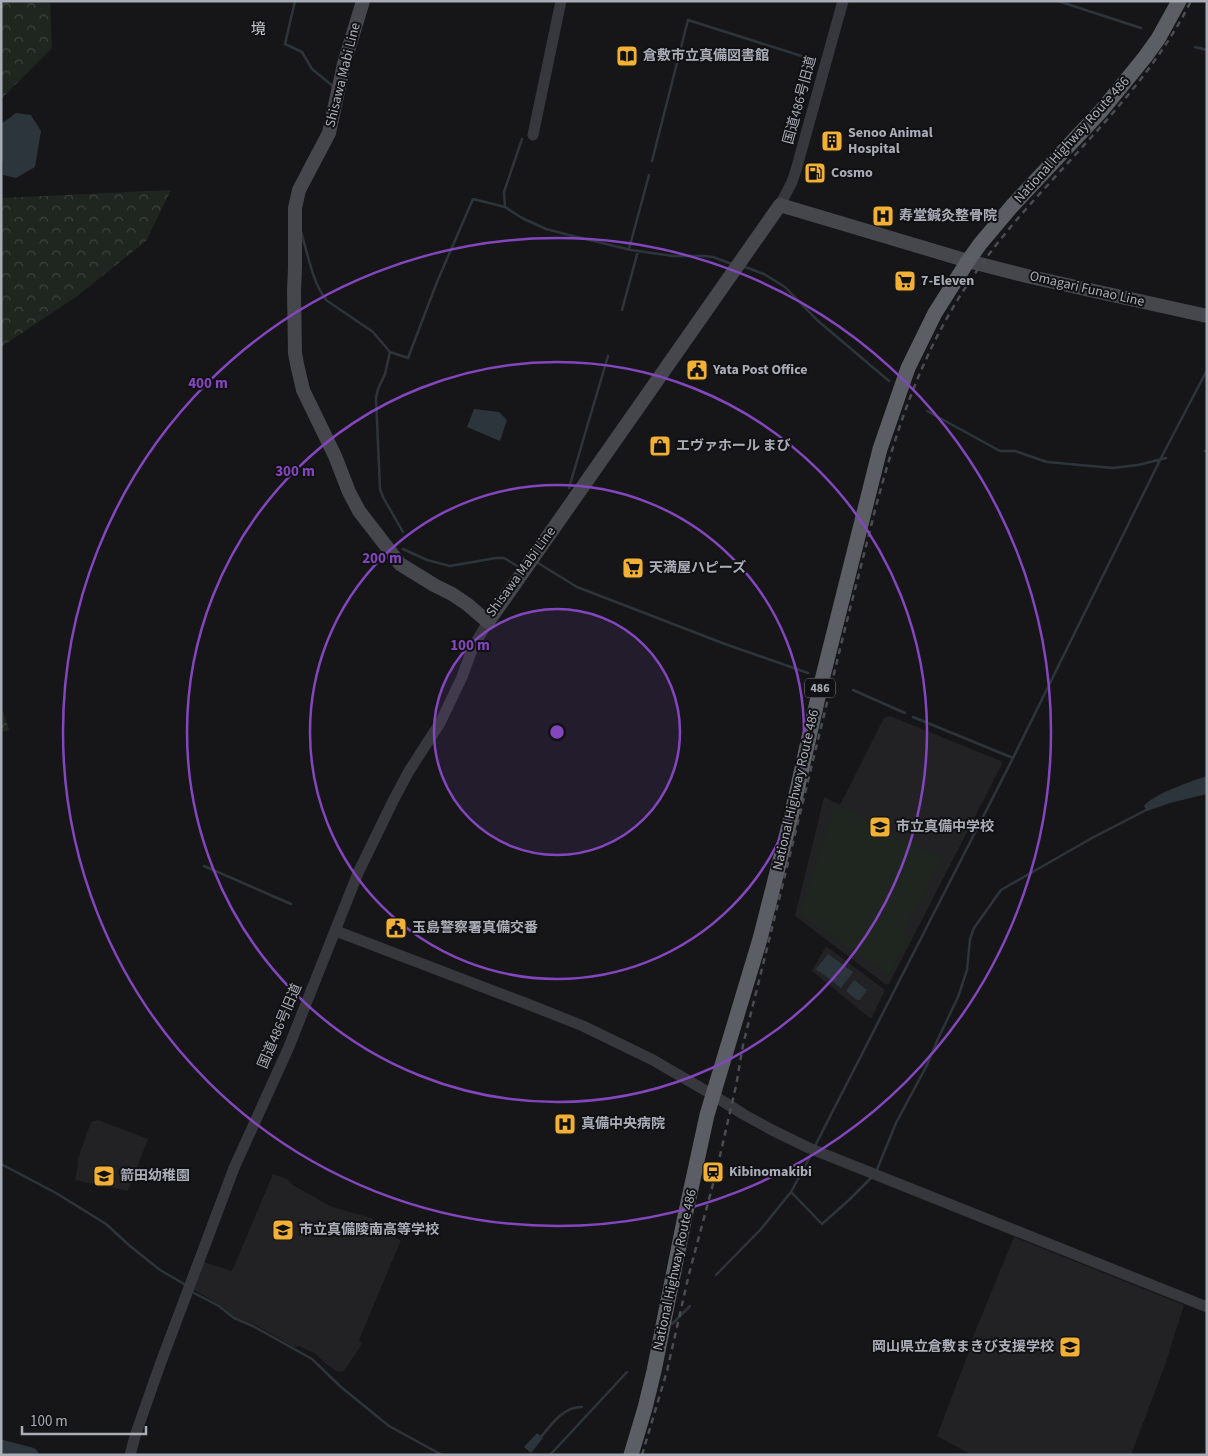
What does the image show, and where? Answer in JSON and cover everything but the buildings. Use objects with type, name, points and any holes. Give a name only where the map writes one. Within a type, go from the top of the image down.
[{"type":"highway","name":"National Highway Route 486","points":[[631,1455],[654,1371],[707,1115],[760,939],[880,449],[908,368],[935,313],[968,261],[1012,206],[1118,91],[1158,39],[1179,1]]},
{"type":"main road","name":"Shisawa Mabi Line","points":[[363,1],[344,64],[329,133],[299,190],[295,208],[294,291],[295,353],[297,364],[303,390],[359,512],[400,564],[460,599],[488,622],[780,205]]},
{"type":"main road","points":[[780,205],[968,261]]},
{"type":"main road","name":"Omagari Funao Line","points":[[968,261],[1207,316]]},
{"type":"street","points":[[534,135],[561,1]]},
{"type":"street","name":"国道486号旧道","points":[[780,205],[796,170],[843,1]]},
{"type":"street","name":"国道486号旧道","points":[[130,1455],[161,1362],[234,1168],[288,1049],[358,872],[393,801],[440,723],[473,647],[488,622]]},
{"type":"street","points":[[336,931],[583,1026],[647,1057],[774,1131],[814,1149],[1207,1307]]},
{"type":"shaded area","points":[[16,113],[31,115],[41,131],[35,167],[16,178],[3,175],[1,124]]},
{"type":"shaded area","points":[[474,409],[499,412],[507,420],[500,441],[467,427]]},
{"type":"shaded area","points":[[890,716],[1001,761],[1002,764],[889,984],[885,984],[795,916],[824,797],[840,805],[884,718]]},
{"type":"shaded area","points":[[1207,776],[1207,794],[1147,811],[1144,806],[1164,793]]},
{"type":"shaded area","points":[[826,946],[885,990],[871,1019],[812,971]]},
{"type":"shaded area","points":[[828,954],[853,972],[841,988],[816,969]]},
{"type":"shaded area","points":[[854,980],[867,990],[860,1000],[857,1000],[846,991]]},
{"type":"shaded area","points":[[98,1120],[148,1139],[128,1191],[75,1180],[78,1158],[91,1122]]},
{"type":"shaded area","points":[[273,1174],[287,1179],[293,1185],[330,1206],[371,1218],[399,1229],[395,1238],[401,1240],[359,1340],[362,1344],[344,1371],[338,1372],[316,1354],[299,1346],[294,1347],[254,1324],[235,1317],[222,1306],[194,1290],[204,1262],[232,1271]]},
{"type":"shaded area","name":"岡山県立倉敷まきび支援学校","points":[[1014,1237],[1184,1305],[1165,1365],[1131,1455],[972,1455],[937,1436],[970,1349],[970,1344]]},
{"type":"shaded area","points":[[537,1433],[543,1438],[531,1453],[524,1447]]},
{"type":"green space","points":[[1,1],[50,1],[52,48],[1,99]]},
{"type":"green space","points":[[171,190],[146,241],[76,297],[1,347],[1,198]]},
{"type":"green space","points":[[1,705],[9,730],[1,732]]},
{"type":"green space","points":[[835,804],[941,858],[902,933],[909,938],[889,975],[800,914]]},
{"type":"waterway","points":[[295,1],[285,44],[302,52],[312,69],[334,87]]},
{"type":"waterway","points":[[1058,1],[1141,28]]},
{"type":"waterway","points":[[652,161],[688,20],[814,60]]},
{"type":"waterway","points":[[1195,47],[1207,50]]},
{"type":"waterway","points":[[522,139],[504,192],[505,207],[522,218],[546,229],[631,250],[673,256],[713,257],[732,264]]},
{"type":"waterway","points":[[629,249],[649,175]]},
{"type":"waterway","points":[[390,352],[408,358],[437,282],[473,199],[505,207]]},
{"type":"waterway","points":[[301,232],[314,276],[326,300],[373,332],[390,352],[385,374],[376,398],[380,489],[403,532]]},
{"type":"waterway","points":[[622,310],[638,251]]},
{"type":"waterway","points":[[745,267],[764,274],[785,287],[817,320],[889,381]]},
{"type":"waterway","points":[[569,488],[608,356]]},
{"type":"waterway","points":[[815,1146],[1012,760],[1161,458],[1207,370]]},
{"type":"waterway","points":[[927,411],[1000,451],[1015,451],[1047,462],[1113,468],[1138,465],[1166,458]]},
{"type":"waterway","points":[[403,549],[427,560],[450,566],[496,558],[504,558],[520,566]]},
{"type":"waterway","points":[[538,563],[577,587],[725,644],[808,673]]},
{"type":"waterway","points":[[853,690],[905,713]]},
{"type":"waterway","points":[[913,717],[1013,758]]},
{"type":"waterway","points":[[876,1172],[896,1123],[927,1065],[958,997],[967,970],[970,939],[974,928],[1001,890],[1092,838],[1148,809]]},
{"type":"waterway","points":[[204,866],[291,904]]},
{"type":"waterway","points":[[716,1275],[761,1229],[791,1192],[812,1153]]},
{"type":"waterway","points":[[1,1164],[56,1193],[106,1224],[160,1270],[184,1284]]},
{"type":"waterway","points":[[791,1192],[822,1224],[873,1176]]},
{"type":"waterway","points":[[194,1293],[219,1306],[234,1318],[253,1326],[312,1359],[341,1387],[389,1426],[442,1455]]},
{"type":"waterway","points":[[672,1324],[690,1306]]},
{"type":"waterway","points":[[550,1455],[627,1372]]},
{"type":"waterway","points":[[540,1438],[553,1422],[564,1413],[582,1407]]},
{"type":"waterway","points":[[1,1447],[31,1455]]},
{"type":"railway","points":[[642,1455],[667,1371],[689,1274],[716,1173],[736,1086],[743,1045],[874,514],[888,463],[913,389],[935,341],[968,283],[1018,219],[1105,122],[1143,76],[1177,27],[1191,1]]},
{"type":"place","name":"倉敷市立真備図書館","points":[[627,56]]},
{"type":"place","name":"Senoo Animal Hospital","points":[[832,141]]},
{"type":"place","name":"Cosmo","points":[[815,173]]},
{"type":"place","name":"寿堂鍼灸整骨院","points":[[883,216]]},
{"type":"place","name":"7-Eleven","points":[[905,281]]},
{"type":"place","name":"Yata Post Office","points":[[697,370]]},
{"type":"place","name":"エヴァホール まび","points":[[660,446]]},
{"type":"place","name":"天満屋ハピーズ","points":[[633,568]]},
{"type":"place","name":"市立真備中学校","points":[[880,827]]},
{"type":"place","name":"玉島警察署真備交番","points":[[396,928]]},
{"type":"place","name":"真備中央病院","points":[[565,1124]]},
{"type":"place","name":"Kibinomakibi","points":[[713,1172]]},
{"type":"place","name":"箭田幼稚園","points":[[104,1176]]},
{"type":"place","name":"市立真備陵南高等学校","points":[[283,1230]]},
{"type":"place","name":"岡山県立倉敷まきび支援学校","points":[[1070,1347]]},
{"type":"district","name":"境","points":[[258,29]]}]
